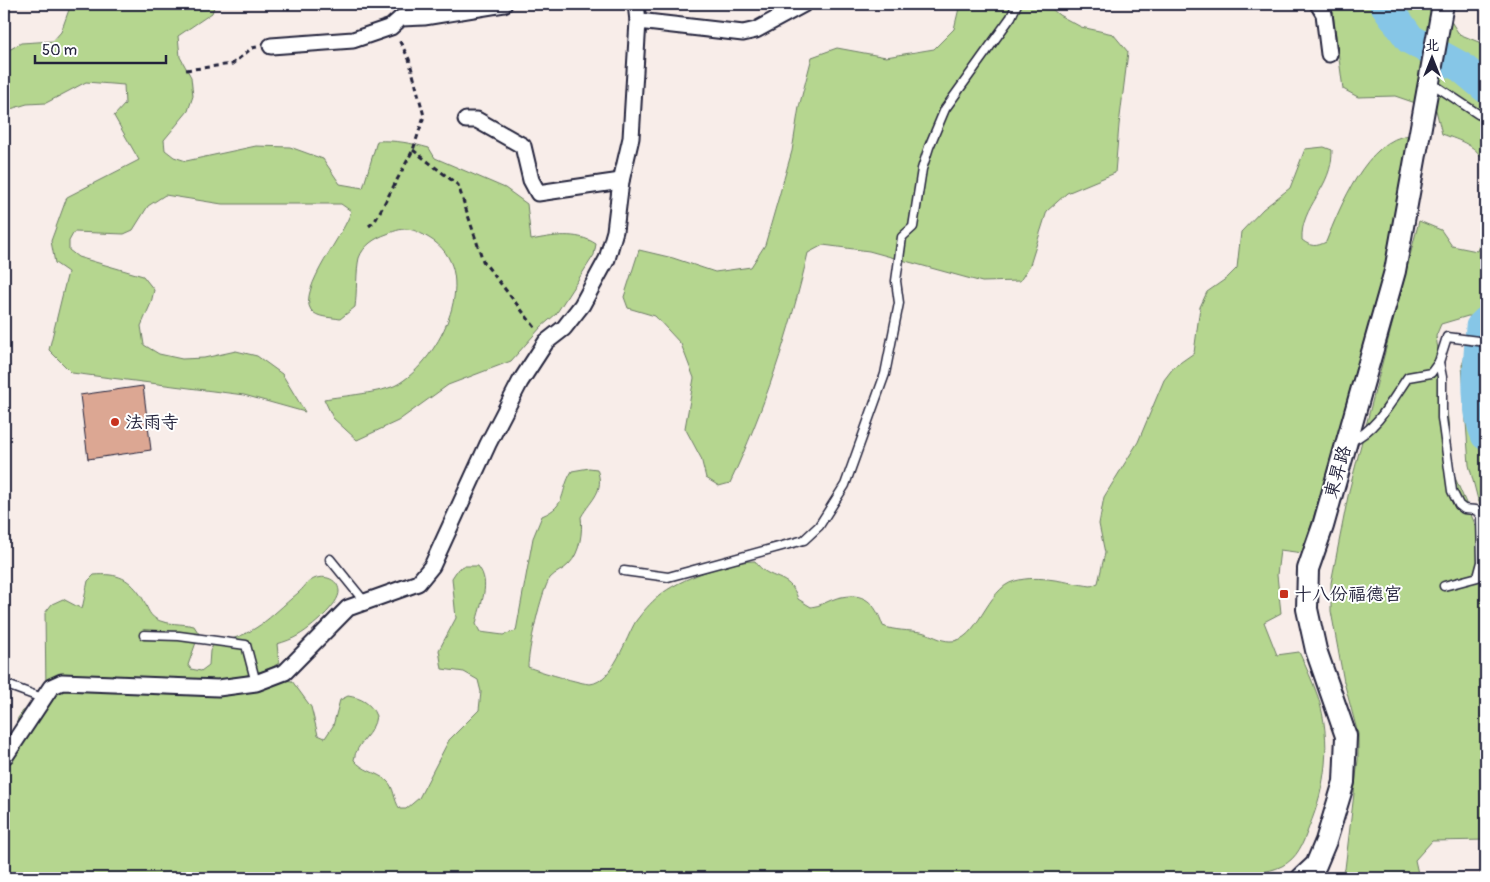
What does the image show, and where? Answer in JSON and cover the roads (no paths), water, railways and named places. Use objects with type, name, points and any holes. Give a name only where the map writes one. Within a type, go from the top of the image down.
[{"type":"street","points":[[270,46],[353,40],[391,27],[402,18],[424,17],[504,4]]},
{"type":"street","points":[[4,755],[6,755],[34,713],[42,698],[51,687],[62,682],[218,688],[256,683],[285,672],[348,608],[418,583],[432,566],[488,444],[520,382],[546,342],[564,328],[582,305],[607,259],[615,231],[622,181],[631,138],[638,22],[636,4]]},
{"type":"street","points":[[638,22],[743,33],[756,30],[804,4]]},
{"type":"street","points":[[1318,4],[1324,14],[1328,54]]},
{"type":"street","name":"東昇路","points":[[1302,878],[1316,865],[1326,841],[1344,782],[1346,736],[1316,650],[1307,609],[1308,569],[1323,526],[1395,271],[1443,4]]},
{"type":"street","points":[[466,120],[477,120],[523,146],[531,180],[538,193],[622,181]]},
{"type":"lane","points":[[624,571],[668,578],[804,540],[819,526],[845,485],[885,374],[899,303],[896,281],[902,237],[913,227],[922,168],[929,147],[945,109],[1011,17],[1017,4]]},
{"type":"lane","points":[[1430,82],[1478,114],[1486,117]]},
{"type":"lane","points":[[1346,443],[1363,436],[1378,420],[1408,378],[1431,373],[1439,362],[1447,337],[1467,338],[1486,342]]},
{"type":"lane","points":[[1439,362],[1442,377],[1442,418],[1452,491],[1459,505],[1464,509],[1476,510],[1481,516],[1482,570],[1478,578],[1444,586]]},
{"type":"lane","points":[[330,559],[364,601]]},
{"type":"lane","points":[[144,635],[179,636],[246,645],[256,683]]},
{"type":"lane","points":[[4,679],[7,685],[42,698]]},
{"type":"lane","points":[[1486,873],[1486,878]]},
{"type":"waterway","points":[[1385,4],[1410,39],[1461,67],[1486,88]]},
{"type":"waterway","points":[[1486,322],[1481,327],[1478,367],[1479,410],[1486,435]]},
{"type":"place","name":"法雨寺","points":[[115,422]]},
{"type":"place","name":"十八份福德宮","points":[[1284,594]]}]
